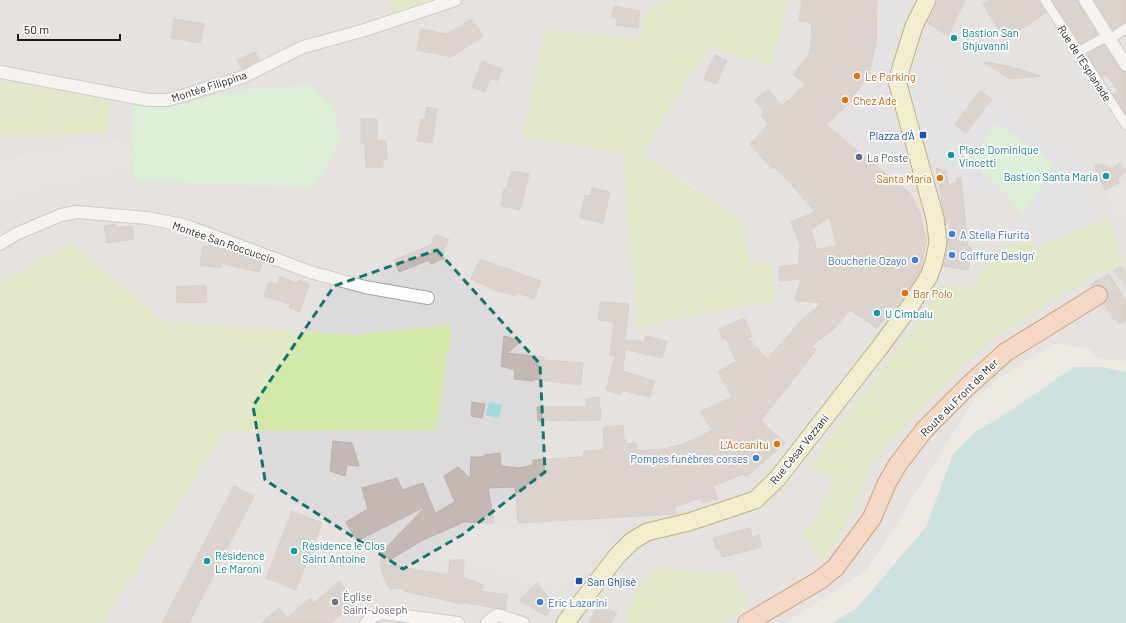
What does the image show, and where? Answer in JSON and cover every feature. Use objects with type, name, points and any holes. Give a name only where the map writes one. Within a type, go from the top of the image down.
[{"type":"main road","name":"Rue César Vezzani","points":[[565,623],[617,556],[632,541],[647,532],[689,522],[754,500],[777,479],[802,449],[911,304],[929,276],[934,262],[938,242],[933,211],[897,81],[914,26],[927,0]]},
{"type":"main road","name":"Route du Front de Mer","points":[[747,623],[820,580],[835,568],[872,518],[887,483],[898,464],[925,429],[968,386],[1006,352],[1098,295]]},
{"type":"street","name":"Montée Filippina","points":[[0,72],[148,100],[167,100],[243,77],[303,47],[365,30],[455,0]]},
{"type":"street","name":"Rue de l'Esplanade","points":[[1045,0],[1126,125]]},
{"type":"street","points":[[1085,0],[1126,65]]},
{"type":"street","points":[[1078,52],[1102,39],[1110,39],[1126,28]]},
{"type":"street","name":"Montée San Roccuccio","points":[[0,244],[16,234],[61,215],[77,212],[147,218],[186,226],[310,272],[365,288],[428,298]]},
{"type":"street","points":[[366,623],[373,616],[383,613],[458,623]]},
{"type":"street","points":[[487,623],[496,615],[523,623]]},
{"type":"highlighted area","points":[[437,250],[540,364],[545,472],[462,535],[403,569],[265,480],[253,406],[334,286]]},
{"type":"shaded area","points":[[0,0],[1126,0],[1126,361],[1099,359],[1088,348],[1054,344],[999,378],[974,400],[868,569],[785,623],[101,623],[226,431],[436,430],[452,325],[355,335],[165,322],[71,243],[0,282]],"holes":[[[681,178],[743,224],[750,263]]]},
{"type":"shaded area","points":[[880,0],[916,0],[894,41],[889,85],[901,155],[916,197],[907,183],[833,125],[845,113],[868,81],[878,44]]},
{"type":"shaded area","name":"Place Dominique Vincetti","points":[[919,63],[970,102],[981,87],[1088,164],[1082,178],[1100,220],[1033,249],[1023,215],[1054,164],[996,123],[971,162],[1002,190],[987,203],[964,175],[947,179],[931,169],[905,88],[910,67]]},
{"type":"shaded area","points":[[117,139],[132,148],[134,162],[107,174],[20,192],[0,204],[0,159]]},
{"type":"shaded area","points":[[1126,180],[1126,217],[1118,220],[1106,191]]},
{"type":"shaded area","points":[[593,525],[606,530],[612,540],[582,572],[567,583],[559,592],[540,582],[528,582],[462,563],[436,559],[440,544],[462,530]]},
{"type":"green space","points":[[390,0],[433,0],[394,13]]},
{"type":"green space","points":[[673,0],[788,0],[771,66],[712,49],[685,81],[643,155],[718,204],[743,224],[750,263],[770,263],[775,301],[638,326],[623,152],[523,138],[545,30],[639,39],[649,7]]},
{"type":"green space","points":[[0,83],[56,89],[109,101],[108,133],[0,136]]},
{"type":"green space","points":[[311,85],[333,107],[341,141],[313,188],[134,180],[132,103],[179,102],[253,89]]},
{"type":"green space","points":[[996,123],[1054,164],[1023,215],[1006,193],[971,162]]},
{"type":"green space","points":[[1107,218],[1126,268],[1124,264],[1105,270],[1030,314],[979,349],[929,399],[874,459],[837,542],[823,560],[802,536],[820,513],[834,480],[809,465],[918,321],[939,286],[968,286],[974,288],[985,267],[977,264],[984,254],[1030,240],[1033,249]]},
{"type":"green space","points":[[71,243],[165,322],[355,335],[452,325],[436,430],[226,431],[101,623],[0,623],[0,282]]},
{"type":"green space","points":[[662,566],[674,571],[733,573],[748,607],[722,623],[625,623],[640,582]]},
{"type":"water","points":[[1074,367],[1101,367],[1126,372],[1126,623],[833,623],[857,608],[926,527],[953,454],[976,431],[998,419]]},
{"type":"water","points":[[489,402],[502,405],[499,418],[486,415]]},
{"type":"building","points":[[802,0],[877,0],[876,44],[869,74],[848,104],[826,125],[910,193],[920,213],[926,240],[921,269],[903,299],[877,328],[850,310],[833,330],[811,346],[816,350],[761,421],[785,443],[746,477],[743,474],[713,486],[718,499],[702,503],[701,498],[675,507],[676,514],[518,523],[515,487],[488,488],[494,523],[464,522],[421,541],[383,564],[448,575],[450,560],[464,560],[463,577],[484,585],[481,591],[508,595],[505,610],[463,602],[463,604],[404,591],[403,588],[390,589],[385,581],[380,565],[383,551],[426,506],[357,541],[346,522],[368,509],[362,488],[397,478],[402,490],[423,483],[435,513],[455,502],[444,476],[458,467],[470,478],[471,457],[484,457],[484,455],[500,453],[501,466],[520,468],[533,465],[533,460],[583,457],[584,451],[603,450],[604,427],[623,425],[624,440],[626,440],[627,444],[636,443],[637,451],[663,449],[684,444],[713,430],[700,412],[732,397],[718,372],[736,361],[726,338],[723,339],[719,329],[744,318],[752,336],[748,338],[767,359],[802,320],[822,303],[795,300],[801,279],[779,281],[779,267],[799,264],[800,245],[791,222],[815,212],[790,183],[774,167],[772,169],[750,144],[768,125],[761,115],[764,111],[755,101],[768,89],[782,106],[806,84],[793,75],[809,54],[812,23],[799,21]],"holes":[[[829,217],[837,245],[817,250],[811,230]]]},
{"type":"building","points":[[939,0],[965,0],[948,36],[928,23]]},
{"type":"building","points":[[989,0],[1039,0],[1046,13],[1005,40],[983,4]]},
{"type":"building","points":[[1052,0],[1078,0],[1098,34],[1081,44]]},
{"type":"building","points":[[1094,0],[1126,0],[1126,22],[1113,30]]},
{"type":"building","points":[[614,6],[640,11],[638,28],[616,25],[617,19],[612,18]]},
{"type":"building","points":[[174,19],[204,24],[200,43],[171,38]]},
{"type":"building","points":[[472,19],[483,36],[451,57],[417,50],[421,29],[447,34]]},
{"type":"building","points":[[1104,45],[1120,69],[1126,72],[1126,114],[1113,94],[1118,91],[1106,74],[1102,77],[1087,54]]},
{"type":"building","points":[[255,52],[259,60],[242,69],[237,60]]},
{"type":"building","points":[[715,55],[727,60],[716,84],[704,79]]},
{"type":"building","points":[[482,61],[502,69],[497,81],[490,78],[485,92],[472,87]]},
{"type":"building","points":[[984,62],[1009,66],[1041,76],[1010,79]]},
{"type":"building","points":[[980,91],[992,99],[966,133],[955,124]]},
{"type":"building","points":[[427,107],[437,109],[432,143],[417,141],[421,119],[425,120]]},
{"type":"building","points":[[361,119],[377,119],[377,141],[386,141],[387,160],[383,160],[383,167],[366,168],[365,143],[361,143]]},
{"type":"building","name":"Bastion Santa Maria","points":[[1120,163],[1126,172],[1117,179],[1119,183],[1105,190],[1094,165],[1104,165],[1112,169]]},
{"type":"building","points":[[936,168],[946,171],[948,184],[956,184],[957,178],[961,178],[968,247],[972,248],[968,270],[944,266],[952,214],[946,225]]},
{"type":"building","points":[[511,171],[529,174],[520,210],[501,206],[504,189],[507,189]]},
{"type":"building","points":[[592,188],[610,192],[603,223],[580,218],[585,195],[590,196]]},
{"type":"building","points":[[116,224],[116,228],[132,226],[134,239],[107,243],[104,226]]},
{"type":"building","points":[[435,235],[449,239],[443,253],[445,258],[431,264],[429,260],[399,272],[394,260],[431,245]]},
{"type":"building","points":[[203,246],[228,249],[263,262],[259,272],[221,263],[220,268],[200,265]]},
{"type":"building","points":[[480,259],[541,281],[534,299],[516,292],[515,296],[494,290],[471,279]]},
{"type":"building","points":[[1109,274],[1126,301],[1126,320],[1119,324],[1115,318],[1113,319],[1104,304],[1108,295],[1107,289],[1103,286],[1092,286],[1091,284]]},
{"type":"building","points":[[280,277],[297,283],[299,280],[309,284],[300,312],[289,308],[290,304],[264,296],[268,283],[278,283]]},
{"type":"building","points":[[206,286],[207,302],[177,303],[176,287]]},
{"type":"building","points":[[600,302],[629,304],[626,340],[644,342],[646,336],[667,341],[662,358],[625,349],[623,371],[654,381],[650,397],[621,390],[620,394],[606,390],[615,356],[610,356],[614,322],[598,320]]},
{"type":"building","points":[[504,336],[522,341],[507,353],[544,357],[544,360],[583,363],[581,385],[533,379],[533,381],[514,379],[515,370],[501,366]]},
{"type":"building","points":[[599,397],[601,420],[538,421],[537,407],[587,407],[586,399]]},
{"type":"building","points":[[472,402],[485,404],[482,418],[471,416]]},
{"type":"building","points":[[333,441],[352,443],[359,466],[347,465],[345,476],[330,471]]},
{"type":"building","name":"Résidence Le Maroni","points":[[234,486],[254,496],[189,623],[162,623]]},
{"type":"building","name":"Résidence le Clos Saint Antoine","points":[[292,511],[322,523],[296,590],[266,578]]},
{"type":"building","points":[[750,528],[752,537],[759,535],[762,547],[722,557],[720,549],[717,550],[713,538]]},
{"type":"building","name":"Église Saint-Joseph","points":[[339,581],[356,602],[331,623],[261,623],[279,608],[286,616],[285,620],[310,598],[314,603]]},
{"type":"building","points":[[537,583],[547,596],[556,601],[546,616],[519,600]]},
{"type":"building","points":[[599,604],[617,613],[611,623],[589,623]]},
{"type":"tunnel","points":[[1098,295],[1126,272]]},
{"type":"place","name":"Bastion San Ghjuvanni","points":[[954,38]]},
{"type":"place","name":"Le Parking","points":[[857,76]]},
{"type":"place","name":"Chez Ade","points":[[845,100]]},
{"type":"place","name":"Piazza d'À","points":[[923,135]]},
{"type":"place","name":"Place Dominique Vincetti","points":[[951,155]]},
{"type":"place","name":"La Poste","points":[[859,157]]},
{"type":"place","name":"Bastion Santa Maria","points":[[1106,176]]},
{"type":"place","name":"Santa Maria","points":[[940,178]]},
{"type":"place","name":"A Stella Fiurita","points":[[952,234]]},
{"type":"place","name":"Coiffure Design'","points":[[952,255]]},
{"type":"place","name":"Boucherie Ozayo","points":[[915,260]]},
{"type":"place","name":"Bar Polo","points":[[905,293]]},
{"type":"place","name":"U Cimbalu","points":[[877,313]]},
{"type":"place","name":"L'Accanitu","points":[[777,444]]},
{"type":"place","name":"Pompes funèbres corses","points":[[756,458]]},
{"type":"place","name":"Résidence le Clos Saint Antoine","points":[[294,551]]},
{"type":"place","name":"Résidence Le Maroni","points":[[207,561]]},
{"type":"place","name":"San Ghjisè","points":[[579,581]]},
{"type":"place","name":"Église Saint-Joseph","points":[[335,602]]},
{"type":"place","name":"Eric Lazarini","points":[[540,602]]}]
